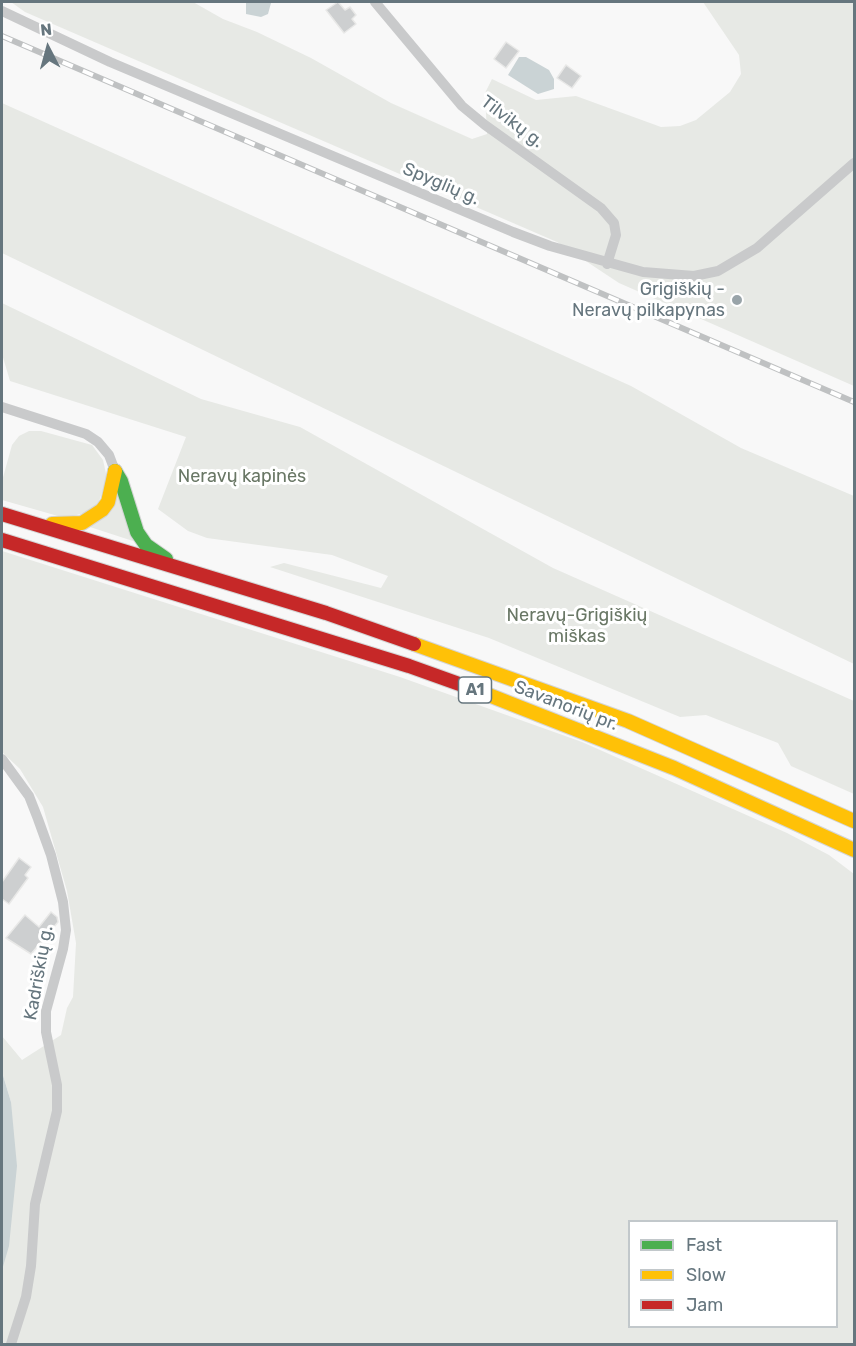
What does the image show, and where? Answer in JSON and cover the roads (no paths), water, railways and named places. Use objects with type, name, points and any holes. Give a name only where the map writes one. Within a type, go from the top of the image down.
[{"type":"highway","points":[[23,520],[54,524],[82,523],[93,518],[108,502],[115,471]]},
{"type":"highway","points":[[115,471],[121,481],[137,532],[146,545],[183,570]]},
{"type":"highway","name":"A1","points":[[2,514],[326,613],[523,682],[628,721],[855,821]]},
{"type":"highway","name":"Savanorių pr.","points":[[2,540],[409,666],[536,712],[674,768],[855,850]]},
{"type":"highway","points":[[674,768],[855,858]]},
{"type":"street","name":"Tilvikų g.","points":[[375,2],[462,106],[601,208],[614,223],[616,236],[607,264]]},
{"type":"street","name":"Spyglių g.","points":[[2,11],[110,62],[513,232],[607,264],[665,275],[694,276],[718,271],[757,248],[855,163]]},
{"type":"street","points":[[2,407],[86,434],[110,454],[115,471]]},
{"type":"street","name":"Kadriškių g.","points":[[2,759],[29,796],[38,819],[51,855],[66,930],[46,1011],[46,1032],[57,1085],[57,1112],[34,1204],[31,1266],[26,1297],[11,1344]]},
{"type":"railway","points":[[2,36],[854,402]]},
{"type":"place","name":"Grigiškių - Neravų pilkapynas","points":[[737,300]]},
{"type":"park label","name":"Neravų kapinės","points":[[242,477]]},
{"type":"park label","name":"Neravų-Grigiškių miškas","points":[[577,626]]}]
